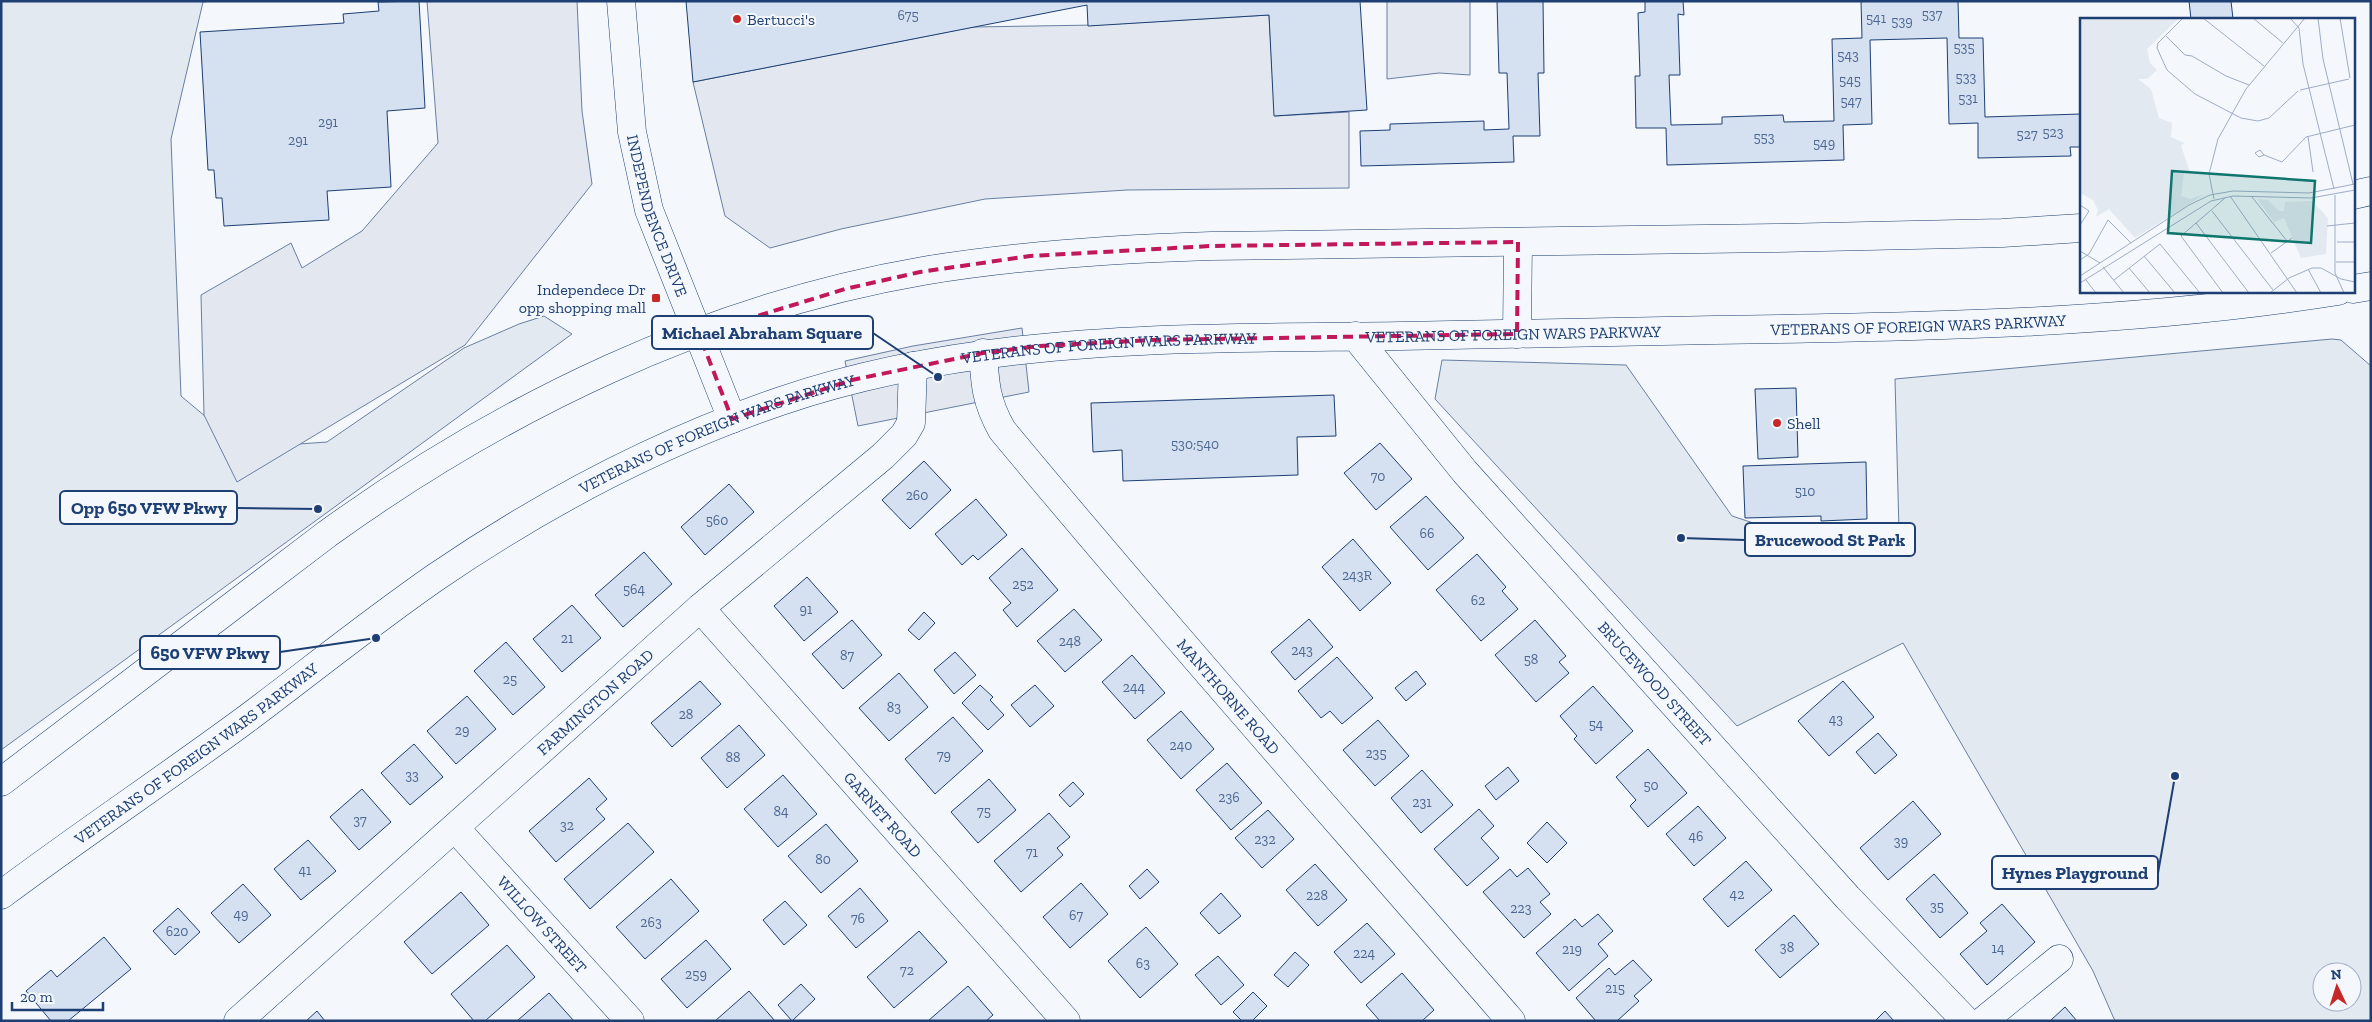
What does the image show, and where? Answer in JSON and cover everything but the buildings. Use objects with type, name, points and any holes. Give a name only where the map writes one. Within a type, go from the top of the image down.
[{"type":"main road","name":"INDEPENDENCE DRIVE","points":[[621,1],[632,132],[648,210],[732,419]]},
{"type":"main road","points":[[2354,194],[2371,191]]},
{"type":"main road","points":[[1,782],[327,534],[420,470],[492,428],[558,394],[648,353],[749,316],[845,288],[920,272],[1030,256],[1160,248],[1934,235],[2080,228]]},
{"type":"main road","points":[[1517,334],[1518,242]]},
{"type":"main road","points":[[2354,289],[2371,286]]},
{"type":"main road","name":"VETERANS OF FOREIGN WARS PARKWAY","points":[[1,895],[246,719],[418,590],[489,542],[553,503],[611,472],[732,419],[803,394],[913,366],[984,353],[1040,346],[1152,340],[1882,328],[2047,322],[2218,308],[2331,292]]},
{"type":"main road","name":"BRUCEWOOD STREET","points":[[1355,336],[1465,472],[1848,898],[1966,1021]]},
{"type":"main road","name":"MANTHORNE ROAD","points":[[984,353],[986,392],[991,411],[1002,430],[1114,564],[1510,1021]]},
{"type":"main road","name":"FARMINGTON ROAD","points":[[238,1021],[700,608],[884,456],[904,435],[911,423],[913,366]]},
{"type":"main road","name":"GARNET ROAD","points":[[700,608],[1066,1021]]},
{"type":"main road","name":"WILLOW STREET","points":[[454,828],[630,1021]]},
{"type":"main road","points":[[1983,1021],[2059,959]]},
{"type":"highlighted area","points":[[1518,242],[1517,334],[1152,340],[1040,346],[983,353],[852,380],[732,419],[699,334],[845,289],[920,272],[1030,256],[1211,246]]},
{"type":"shaded area","points":[[1,1],[212,1],[203,2],[171,139],[181,396],[243,448],[327,442],[464,348],[519,324],[544,316],[572,334],[1,750]]},
{"type":"shaded area","points":[[427,1],[577,1],[582,111],[592,184],[465,345],[237,482],[204,415],[201,295],[291,243],[302,268],[362,231],[438,143]]},
{"type":"shaded area","points":[[1387,1],[1470,1],[1470,75],[1439,73],[1387,79]]},
{"type":"shaded area","points":[[1269,15],[1275,116],[1349,112],[1349,188],[1127,190],[985,199],[841,229],[770,248],[725,216],[693,82],[973,27],[1096,25]]},
{"type":"shaded area","points":[[1022,328],[1029,392],[858,426],[845,361],[913,346]]},
{"type":"shaded area","points":[[2332,339],[2341,340],[2371,366],[2371,1021],[2115,1021],[2093,971],[1903,643],[1737,726],[1435,399],[1442,360],[1626,365],[1732,516],[1818,544],[1899,531],[1895,379]]},
{"type":"place","name":"Bertucci's","points":[[737,19]]},
{"type":"place","name":"Independece Dr opp shopping mall","points":[[656,298]]},
{"type":"place","name":"Michael Abraham Square","points":[[938,377]]},
{"type":"place","name":"Shell","points":[[1777,423]]},
{"type":"place","name":"Opp 650 VFW Pkwy","points":[[318,509]]},
{"type":"place","name":"Brucewood St Park","points":[[1681,538]]},
{"type":"place","name":"650 VFW Pkwy","points":[[376,638]]},
{"type":"place","name":"Hynes Playground","points":[[2175,776]]}]
